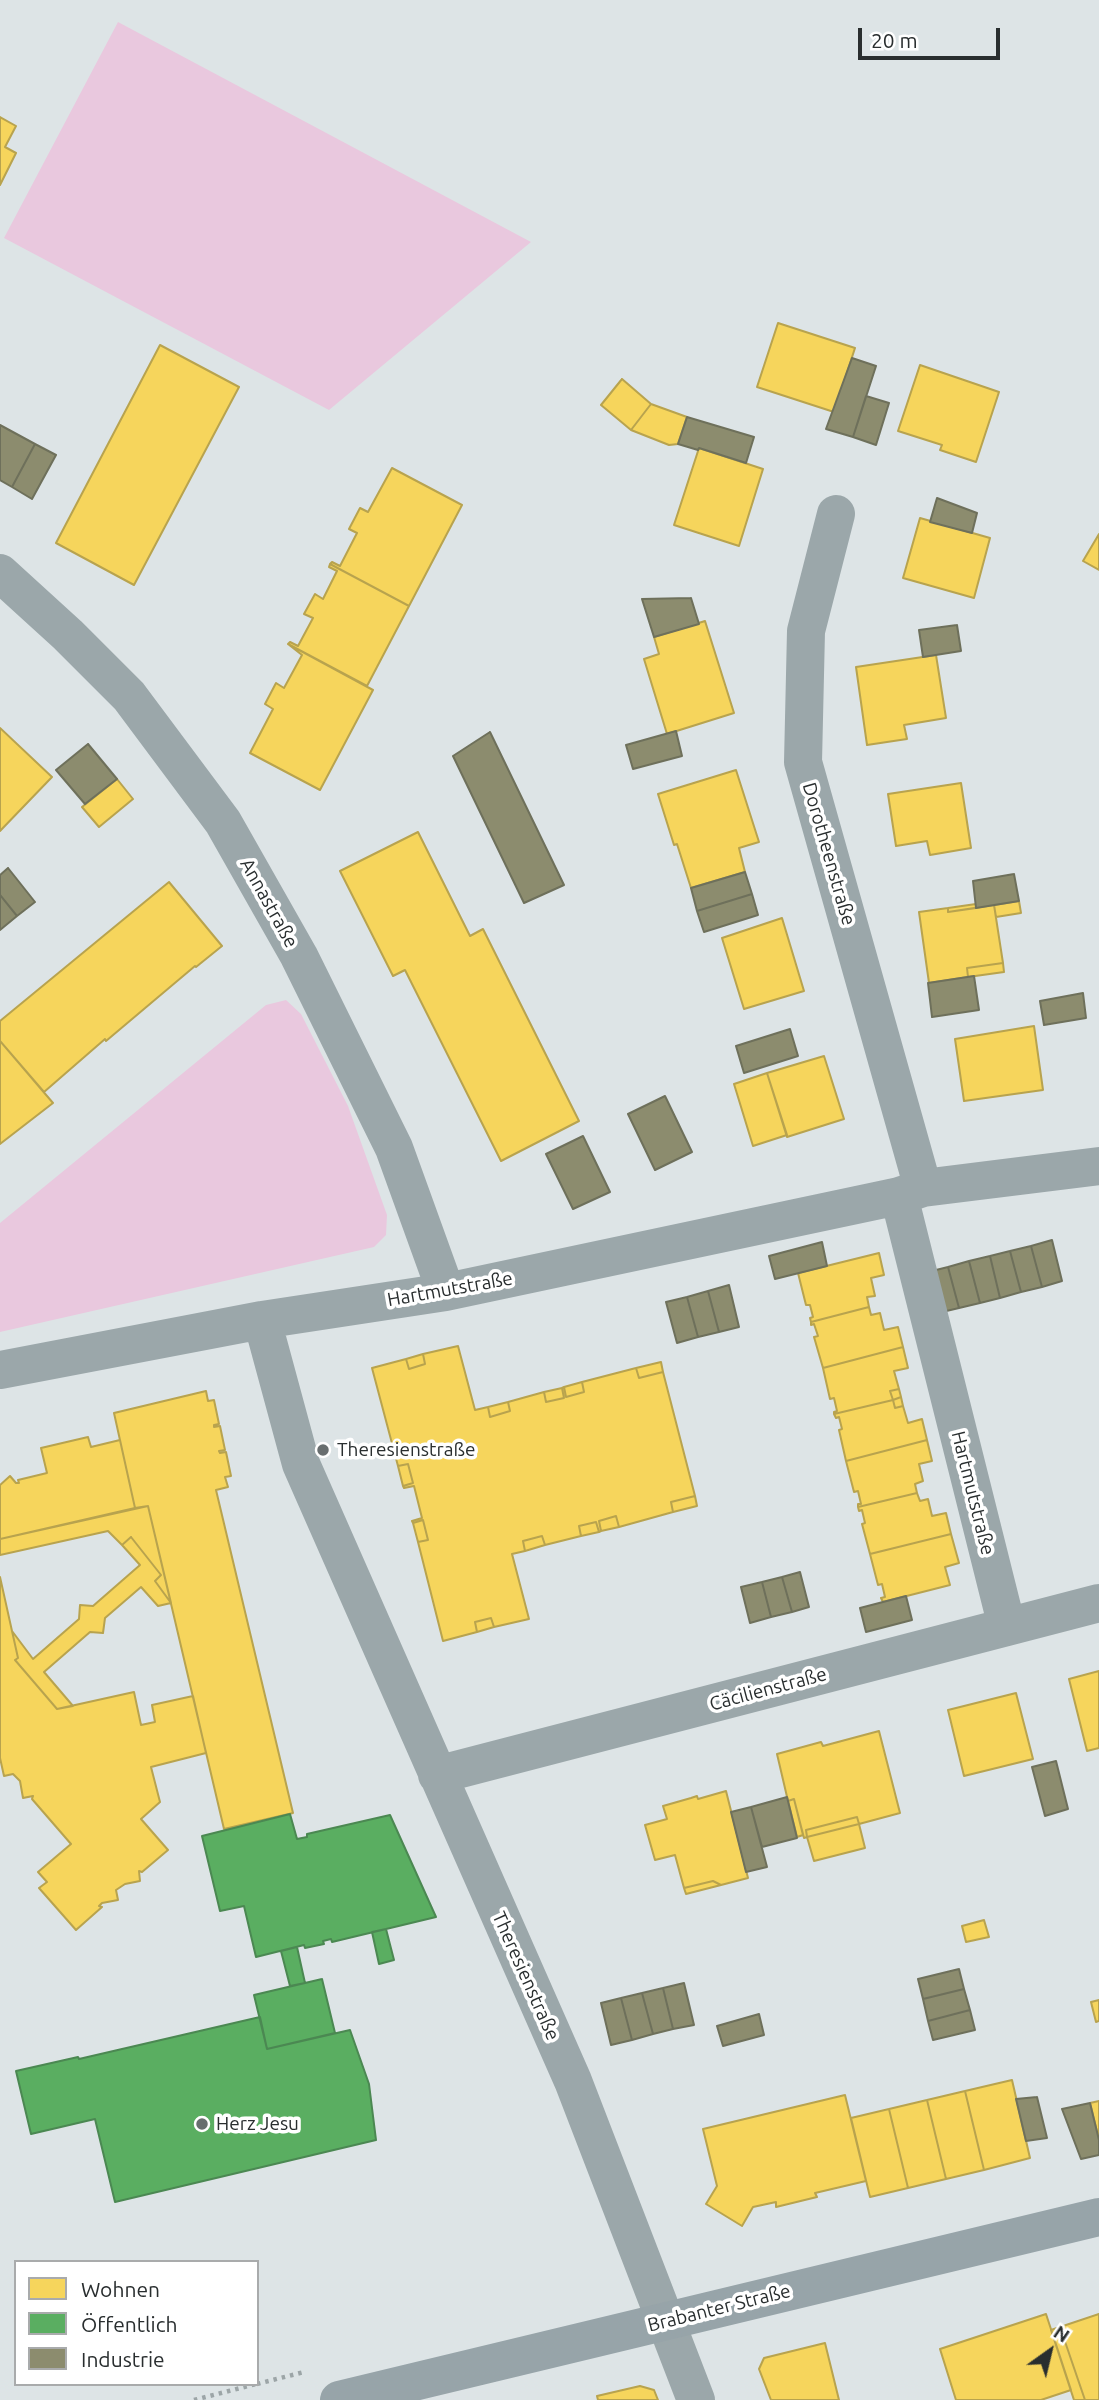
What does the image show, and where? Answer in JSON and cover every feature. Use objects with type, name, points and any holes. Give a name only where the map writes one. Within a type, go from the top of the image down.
[{"type":"main road","name":"Brabanter Straße","points":[[339,2400],[1099,2217]]},
{"type":"street","name":"Dorotheenstraße","points":[[836,514],[806,631],[803,762],[911,1192]]},
{"type":"street","name":"Annastraße","points":[[0,573],[130,696],[223,822],[299,956],[394,1149],[446,1292]]},
{"type":"street","name":"Hartmutstraße","points":[[0,1370],[262,1320],[446,1292],[911,1192],[1099,1166]]},
{"type":"street","name":"Hartmutstraße","points":[[911,1192],[1007,1627]]},
{"type":"street","name":"Theresienstraße","points":[[262,1320],[301,1464],[573,2081],[696,2400]]},
{"type":"street","name":"Cäcilienstraße","points":[[437,1775],[1099,1603]]},
{"type":"path","points":[[194,2400],[248,2386]]},
{"type":"shaded area","points":[[118,22],[531,242],[329,410],[4,238]]},
{"type":"shaded area","points":[[286,1000],[301,1014],[348,1106],[387,1215],[386,1235],[374,1247],[0,1332],[0,1223],[266,1005]]},
{"type":"building: Wohnen","points":[[0,117],[16,126],[5,147],[16,153],[0,185]]},
{"type":"building: Wohnen","points":[[778,323],[855,348],[834,412],[757,387]]},
{"type":"building: Wohnen","points":[[160,345],[239,387],[134,585],[56,543]]},
{"type":"building: Wohnen","points":[[920,365],[999,392],[976,462],[940,450],[942,445],[898,431]]},
{"type":"building: Wohnen","points":[[622,379],[651,404],[631,430],[601,405]]},
{"type":"building: Wohnen","points":[[651,404],[687,417],[678,444],[669,445],[631,430]]},
{"type":"building: Wohnen","points":[[699,448],[763,469],[739,546],[674,525]]},
{"type":"building: Wohnen","points":[[392,468],[462,505],[409,606],[330,564],[332,562],[340,566],[357,533],[349,529],[360,508],[368,512]]},
{"type":"building: Wohnen","points":[[920,518],[990,538],[974,598],[903,578]]},
{"type":"building: Wohnen","points":[[1099,534],[1099,570],[1083,561]]},
{"type":"building: Wohnen","points":[[330,564],[409,606],[367,686],[288,644],[290,642],[298,646],[313,618],[304,614],[315,594],[323,599],[337,571],[329,567]]},
{"type":"building: Wohnen","points":[[705,621],[734,713],[667,734],[644,659],[659,654],[654,637]]},
{"type":"building: Wohnen","points":[[288,644],[373,690],[320,790],[250,753],[273,709],[265,704],[276,683],[284,688],[302,655]]},
{"type":"building: Wohnen","points":[[936,655],[946,718],[904,725],[907,739],[867,745],[856,667]]},
{"type":"building: Wohnen","points":[[0,728],[52,777],[0,831]]},
{"type":"building: Wohnen","points":[[736,770],[759,842],[739,848],[745,872],[691,888],[658,794]]},
{"type":"building: Wohnen","points":[[117,779],[133,799],[99,827],[82,807]]},
{"type":"building: Wohnen","points":[[961,783],[971,848],[930,855],[927,841],[896,846],[888,794]]},
{"type":"building: Wohnen","points":[[418,832],[470,936],[483,929],[579,1121],[501,1161],[405,970],[393,976],[340,871]]},
{"type":"building: Wohnen","points":[[169,882],[222,946],[106,1041],[105,1039],[44,1092],[0,1041],[0,1021]]},
{"type":"building: Wohnen","points":[[1019,901],[1021,913],[996,917],[994,905]]},
{"type":"building: Wohnen","points":[[976,904],[976,908],[948,912],[948,908]]},
{"type":"building: Wohnen","points":[[994,905],[1003,963],[967,968],[968,977],[929,983],[919,912],[948,908],[948,912]]},
{"type":"building: Wohnen","points":[[782,918],[804,991],[744,1009],[722,938]]},
{"type":"building: Wohnen","points":[[1003,963],[1004,972],[968,977],[967,968]]},
{"type":"building: Wohnen","points":[[1034,1026],[1043,1090],[964,1101],[955,1039]]},
{"type":"building: Wohnen","points":[[0,1041],[53,1103],[0,1144]]},
{"type":"building: Wohnen","points":[[824,1056],[844,1119],[787,1137],[767,1073]]},
{"type":"building: Wohnen","points":[[767,1073],[787,1135],[753,1146],[734,1084]]},
{"type":"building: Wohnen","points":[[879,1253],[884,1275],[871,1278],[875,1296],[867,1297],[869,1307],[811,1322],[810,1318],[813,1317],[810,1305],[806,1305],[798,1273]]},
{"type":"building: Wohnen","points":[[869,1307],[871,1315],[880,1313],[884,1330],[898,1327],[903,1347],[823,1368],[814,1337],[818,1336],[811,1322]]},
{"type":"building: Wohnen","points":[[458,1346],[475,1410],[488,1407],[490,1417],[510,1411],[508,1402],[544,1392],[546,1402],[564,1398],[564,1387],[566,1397],[584,1392],[582,1382],[636,1368],[639,1378],[663,1372],[695,1496],[671,1502],[673,1512],[619,1527],[616,1516],[599,1521],[599,1532],[596,1522],[579,1526],[581,1536],[545,1545],[542,1536],[523,1541],[525,1551],[512,1554],[529,1619],[494,1627],[491,1618],[475,1622],[477,1632],[443,1641],[418,1542],[428,1540],[423,1520],[412,1521],[422,1518],[414,1486],[403,1486],[413,1483],[408,1464],[398,1466],[372,1368],[406,1359],[409,1369],[425,1364],[423,1354]]},
{"type":"building: Wohnen","points":[[903,1347],[908,1368],[894,1371],[899,1389],[890,1391],[893,1400],[834,1414],[837,1411],[834,1398],[830,1399],[823,1368]]},
{"type":"building: Wohnen","points":[[423,1354],[425,1364],[409,1369],[406,1359]]},
{"type":"building: Wohnen","points":[[661,1362],[663,1372],[639,1378],[636,1368]]},
{"type":"building: Wohnen","points":[[582,1382],[584,1392],[566,1397],[564,1387]]},
{"type":"building: Wohnen","points":[[562,1388],[564,1398],[546,1402],[544,1392]]},
{"type":"building: Wohnen","points":[[899,1389],[901,1397],[893,1400],[890,1391]]},
{"type":"building: Wohnen","points":[[206,1391],[208,1401],[214,1400],[219,1424],[214,1427],[220,1426],[225,1450],[219,1451],[226,1452],[231,1476],[225,1477],[228,1487],[216,1490],[293,1813],[224,1829],[148,1506],[135,1508],[114,1413]]},
{"type":"building: Wohnen","points":[[901,1397],[903,1406],[895,1408],[893,1400]]},
{"type":"building: Wohnen","points":[[893,1400],[895,1408],[903,1406],[908,1423],[922,1419],[927,1440],[846,1461],[839,1417],[836,1418],[834,1414]]},
{"type":"building: Wohnen","points":[[508,1402],[510,1411],[490,1417],[488,1407]]},
{"type":"building: Wohnen","points":[[88,1437],[91,1447],[120,1440],[135,1508],[0,1539],[0,1485],[10,1476],[19,1483],[18,1480],[47,1473],[41,1448]]},
{"type":"building: Wohnen","points":[[927,1440],[932,1461],[919,1464],[923,1481],[915,1484],[917,1493],[858,1507],[858,1504],[861,1504],[858,1491],[854,1492],[846,1461]]},
{"type":"building: Wohnen","points":[[408,1464],[413,1483],[403,1486],[398,1466]]},
{"type":"building: Wohnen","points":[[917,1493],[920,1501],[928,1499],[932,1516],[946,1513],[951,1534],[870,1554],[862,1524],[865,1523],[862,1510],[859,1511],[858,1507]]},
{"type":"building: Wohnen","points":[[695,1496],[697,1506],[673,1512],[671,1502]]},
{"type":"building: Wohnen","points":[[148,1506],[171,1603],[155,1581],[161,1575],[131,1537],[122,1545],[108,1531],[0,1555],[0,1539]]},
{"type":"building: Wohnen","points":[[616,1516],[619,1527],[601,1531],[599,1521]]},
{"type":"building: Wohnen","points":[[423,1520],[428,1540],[418,1542],[413,1523]]},
{"type":"building: Wohnen","points":[[596,1522],[599,1532],[581,1536],[579,1526]]},
{"type":"building: Wohnen","points":[[951,1534],[959,1563],[945,1567],[950,1585],[883,1602],[881,1598],[885,1597],[882,1584],[878,1585],[870,1554]]},
{"type":"building: Wohnen","points":[[542,1536],[545,1545],[525,1551],[523,1541]]},
{"type":"building: Wohnen","points":[[131,1537],[161,1575],[155,1581],[171,1603],[158,1606],[141,1587],[105,1618],[103,1633],[90,1632],[44,1672],[73,1706],[57,1709],[15,1660],[18,1658],[12,1631],[33,1659],[79,1619],[80,1605],[93,1606],[140,1565],[122,1545]]},
{"type":"building: Wohnen","points":[[0,1577],[18,1658],[15,1660],[57,1709],[134,1692],[141,1725],[155,1722],[152,1705],[193,1696],[206,1753],[151,1767],[160,1802],[141,1819],[168,1850],[142,1872],[139,1871],[140,1881],[125,1884],[116,1890],[118,1900],[102,1903],[99,1906],[102,1907],[76,1930],[39,1888],[47,1882],[38,1872],[71,1844],[32,1799],[33,1796],[23,1798],[20,1781],[13,1774],[4,1776],[0,1758]]},
{"type":"building: Wohnen","points":[[491,1618],[494,1627],[477,1632],[475,1622]]},
{"type":"building: Wohnen","points":[[1099,1671],[1099,1748],[1087,1751],[1069,1679]]},
{"type":"building: Wohnen","points":[[1016,1693],[1033,1759],[964,1776],[948,1710]]},
{"type":"building: Wohnen","points":[[879,1731],[900,1813],[859,1824],[857,1817],[806,1830],[807,1837],[804,1838],[794,1799],[788,1801],[777,1754],[821,1742],[823,1746]]},
{"type":"building: Wohnen","points":[[726,1791],[748,1878],[721,1885],[713,1881],[684,1888],[675,1855],[655,1860],[645,1825],[667,1819],[663,1806]]},
{"type":"building: Wohnen","points":[[794,1799],[803,1835],[797,1837],[788,1801]]},
{"type":"building: Wohnen","points":[[857,1817],[859,1824],[807,1837],[806,1830]]},
{"type":"building: Wohnen","points":[[859,1824],[865,1848],[814,1861],[807,1837]]},
{"type":"building: Wohnen","points":[[713,1881],[721,1885],[686,1894],[684,1888]]},
{"type":"building: Wohnen","points":[[984,1920],[989,1937],[966,1942],[962,1926]]},
{"type":"building: Wohnen","points":[[1099,2000],[1099,2021],[1096,2022],[1091,2002]]},
{"type":"building: Wohnen","points":[[1012,2080],[1030,2158],[984,2170],[965,2091]]},
{"type":"building: Wohnen","points":[[965,2091],[984,2170],[946,2179],[927,2100]]},
{"type":"building: Wohnen","points":[[845,2095],[866,2181],[815,2193],[817,2197],[776,2207],[776,2202],[753,2207],[742,2226],[706,2204],[717,2186],[703,2129]]},
{"type":"building: Wohnen","points":[[927,2100],[946,2179],[908,2188],[889,2109]]},
{"type":"building: Wohnen","points":[[1099,2101],[1099,2140],[1090,2103]]},
{"type":"building: Wohnen","points":[[889,2109],[908,2188],[870,2197],[851,2118]]},
{"type":"building: Wohnen","points":[[1046,2314],[1071,2390],[1041,2400],[956,2400],[940,2349]]},
{"type":"building: Wohnen","points":[[1099,2314],[1099,2400],[1085,2400],[1060,2327]]},
{"type":"building: Wohnen","points":[[1060,2327],[1085,2400],[1074,2400],[1051,2330]]},
{"type":"building: Wohnen","points":[[825,2343],[839,2400],[771,2400],[759,2369],[764,2358]]},
{"type":"building: Wohnen","points":[[640,2386],[654,2390],[658,2400],[598,2400],[597,2396]]},
{"type":"building: Öffentlich","points":[[290,1814],[297,1839],[307,1837],[307,1834],[390,1815],[436,1917],[256,1957],[244,1906],[220,1911],[202,1836]]},
{"type":"building: Öffentlich","points":[[386,1929],[394,1960],[379,1964],[372,1932]]},
{"type":"building: Öffentlich","points":[[297,1947],[305,1983],[290,1986],[281,1951]]},
{"type":"building: Öffentlich","points":[[322,1979],[335,2033],[267,2049],[254,1995]]},
{"type":"building: Öffentlich","points":[[260,2017],[267,2049],[350,2030],[369,2084],[376,2140],[115,2202],[95,2119],[31,2134],[16,2071]]},
{"type":"building: Industrie","points":[[852,358],[876,366],[853,437],[826,429]]},
{"type":"building: Industrie","points":[[866,396],[889,403],[876,445],[853,437]]},
{"type":"building: Industrie","points":[[687,417],[754,437],[746,463],[678,444]]},
{"type":"building: Industrie","points":[[0,425],[35,444],[12,487],[0,480]]},
{"type":"building: Industrie","points":[[35,444],[56,455],[32,499],[12,487]]},
{"type":"building: Industrie","points":[[937,498],[977,513],[972,533],[930,522]]},
{"type":"building: Industrie","points":[[691,598],[699,624],[654,637],[642,599]]},
{"type":"building: Industrie","points":[[957,625],[961,651],[923,657],[919,630]]},
{"type":"building: Industrie","points":[[676,731],[682,756],[633,769],[626,745]]},
{"type":"building: Industrie","points":[[490,732],[564,885],[524,903],[453,756]]},
{"type":"building: Industrie","points":[[88,744],[117,779],[85,804],[56,770]]},
{"type":"building: Industrie","points":[[8,868],[35,902],[17,916],[0,895],[0,875]]},
{"type":"building: Industrie","points":[[745,872],[752,894],[697,911],[691,888]]},
{"type":"building: Industrie","points":[[1014,874],[1019,901],[976,908],[973,881]]},
{"type":"building: Industrie","points":[[752,894],[758,915],[704,932],[697,911]]},
{"type":"building: Industrie","points":[[0,895],[17,916],[0,930]]},
{"type":"building: Industrie","points":[[974,976],[979,1010],[932,1017],[928,983]]},
{"type":"building: Industrie","points":[[1083,993],[1086,1018],[1044,1025],[1040,1001]]},
{"type":"building: Industrie","points":[[790,1029],[798,1056],[744,1073],[736,1046]]},
{"type":"building: Industrie","points":[[665,1096],[692,1152],[655,1170],[628,1114]]},
{"type":"building: Industrie","points":[[583,1136],[610,1192],[573,1209],[546,1154]]},
{"type":"building: Industrie","points":[[1052,1240],[1062,1281],[1042,1287],[1031,1246]]},
{"type":"building: Industrie","points":[[822,1242],[827,1266],[775,1279],[769,1256]]},
{"type":"building: Industrie","points":[[1031,1246],[1042,1287],[1021,1292],[1010,1251]]},
{"type":"building: Industrie","points":[[1010,1251],[1021,1292],[1000,1298],[990,1256]]},
{"type":"building: Industrie","points":[[990,1256],[1000,1298],[980,1303],[969,1261]]},
{"type":"building: Industrie","points":[[969,1261],[980,1303],[959,1308],[948,1267]]},
{"type":"building: Industrie","points":[[948,1267],[959,1308],[938,1313],[928,1272]]},
{"type":"building: Industrie","points":[[729,1285],[739,1327],[719,1332],[708,1291]]},
{"type":"building: Industrie","points":[[708,1291],[719,1332],[698,1337],[687,1297]]},
{"type":"building: Industrie","points":[[687,1297],[698,1337],[677,1343],[666,1302]]},
{"type":"building: Industrie","points":[[800,1572],[809,1607],[792,1612],[782,1577]]},
{"type":"building: Industrie","points":[[782,1577],[792,1612],[771,1617],[762,1582]]},
{"type":"building: Industrie","points":[[762,1582],[771,1617],[750,1623],[741,1587]]},
{"type":"building: Industrie","points":[[906,1596],[912,1620],[866,1632],[860,1608]]},
{"type":"building: Industrie","points":[[1056,1761],[1068,1809],[1045,1816],[1032,1767]]},
{"type":"building: Industrie","points":[[787,1797],[797,1838],[762,1847],[751,1807]]},
{"type":"building: Industrie","points":[[751,1807],[767,1867],[746,1872],[731,1812]]},
{"type":"building: Industrie","points":[[959,1969],[964,1989],[923,1999],[918,1979]]},
{"type":"building: Industrie","points":[[684,1983],[694,2025],[673,2029],[663,1988]]},
{"type":"building: Industrie","points":[[663,1988],[673,2029],[653,2034],[642,1993]]},
{"type":"building: Industrie","points":[[964,1989],[970,2010],[928,2021],[923,1999]]},
{"type":"building: Industrie","points":[[642,1993],[653,2034],[632,2040],[621,1998]]},
{"type":"building: Industrie","points":[[621,1998],[632,2040],[611,2045],[601,2003]]},
{"type":"building: Industrie","points":[[970,2010],[975,2030],[933,2040],[928,2021]]},
{"type":"building: Industrie","points":[[759,2014],[764,2035],[723,2046],[717,2026]]},
{"type":"building: Industrie","points":[[1037,2097],[1047,2138],[1026,2141],[1016,2099]]},
{"type":"building: Industrie","points":[[1090,2103],[1099,2140],[1099,2155],[1081,2159],[1062,2109]]},
{"type":"place","name":"Theresienstraße","points":[[323,1450]]},
{"type":"place","name":"Herz Jesu","points":[[202,2124]]}]
